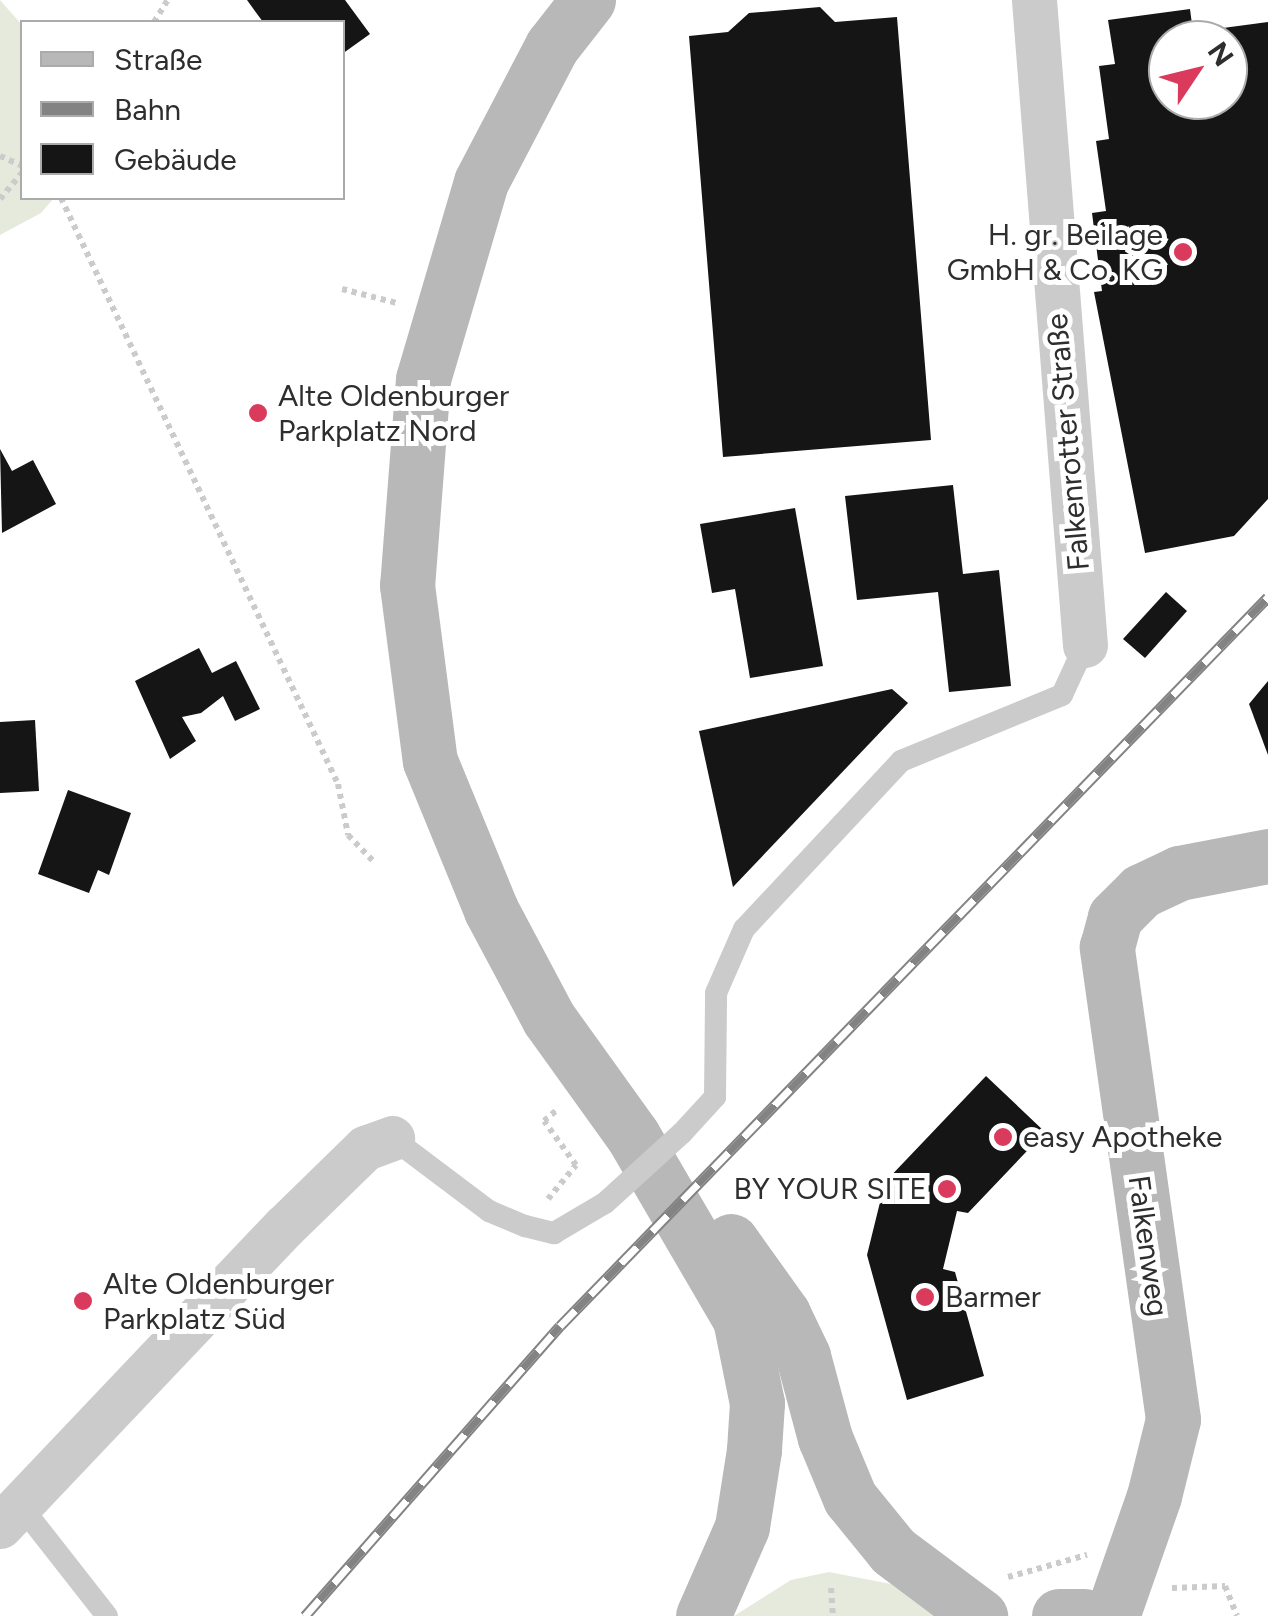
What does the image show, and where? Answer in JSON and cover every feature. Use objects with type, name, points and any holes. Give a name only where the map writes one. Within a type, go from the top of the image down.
[{"type":"main road","points":[[588,0],[552,46],[481,182],[423,379],[407,585],[430,761],[458,834],[549,1019],[658,1135],[708,1213],[783,1314],[850,1498],[893,1551],[980,1616]]},
{"type":"main road","name":"Falkenweg","points":[[1112,1616],[1154,1496],[1172,1419],[1107,947],[1115,918],[1141,891],[1179,873],[1268,856]]},
{"type":"main road","points":[[658,1135],[740,1320],[756,1403],[742,1528],[703,1616]]},
{"type":"main road","points":[[1059,1616],[1084,1616]]},
{"type":"street","name":"Falkenrotter Straße","points":[[1034,0],[1085,645]]},
{"type":"street","points":[[10,1515],[325,1186],[365,1148],[392,1138]]},
{"type":"lane","points":[[392,1138],[489,1210],[524,1226],[554,1233],[605,1203],[658,1135],[716,1096],[716,993],[744,928],[901,761],[1062,695],[1085,645]]},
{"type":"lane","points":[[10,1515],[108,1616]]},
{"type":"path","points":[[0,199],[20,173]]},
{"type":"path","points":[[62,200],[338,784],[348,836],[373,861]]},
{"type":"path","points":[[342,289],[398,303]]},
{"type":"path","points":[[560,1108],[544,1120],[576,1165]]},
{"type":"path","points":[[831,1588],[833,1616]]},
{"type":"shaded area","points":[[0,0],[20,23],[20,200],[52,200],[41,213],[0,235]]},
{"type":"shaded area","points":[[829,1572],[891,1584],[937,1616],[734,1616],[791,1580]]},
{"type":"building","points":[[247,0],[345,0],[370,34],[345,52],[345,20],[262,20]]},
{"type":"building","points":[[820,7],[835,22],[897,17],[931,440],[723,457],[689,36],[728,32],[749,13]]},
{"type":"building","name":"H. gr. Beilage GmbH & Co. KG","points":[[1190,9],[1191,20],[1148,20],[1148,120],[1248,120],[1248,25],[1268,22],[1268,499],[1234,536],[1145,553],[1094,292],[1102,291],[1092,213],[1106,211],[1096,141],[1109,139],[1099,66],[1115,64],[1108,20]]},
{"type":"building","points":[[0,449],[12,471],[33,460],[56,504],[2,533]]},
{"type":"building","points":[[953,485],[963,574],[999,570],[1011,686],[949,692],[938,592],[857,600],[845,496]]},
{"type":"building","points":[[795,508],[823,666],[750,678],[735,589],[712,593],[700,524]]},
{"type":"building","points":[[1166,592],[1187,611],[1145,658],[1123,639]]},
{"type":"building","points":[[199,648],[212,673],[236,661],[260,709],[235,721],[223,696],[201,713],[182,717],[196,741],[170,759],[135,681]]},
{"type":"building","points":[[1268,681],[1268,755],[1249,704]]},
{"type":"building","points":[[892,689],[908,703],[733,887],[699,731]]},
{"type":"building","points":[[35,720],[39,791],[0,793],[0,722]]},
{"type":"building","points":[[68,790],[131,813],[109,875],[98,870],[89,893],[38,874]]},
{"type":"building","points":[[986,1076],[1045,1132],[968,1213],[957,1211],[943,1269],[955,1272],[984,1376],[907,1400],[867,1255],[885,1182]]},
{"type":"railway","points":[[305,1616],[560,1326],[1268,597]]},
{"type":"place","name":"H. gr. Beilage GmbH & Co. KG","points":[[1183,252]]},
{"type":"place","name":"Alte Oldenburger Parkplatz Nord","points":[[258,413]]},
{"type":"place","name":"easy Apotheke","points":[[1003,1137]]},
{"type":"place","name":"BY YOUR SITE","points":[[947,1189]]},
{"type":"place","name":"Barmer","points":[[925,1297]]},
{"type":"place","name":"Alte Oldenburger Parkplatz Süd","points":[[83,1301]]}]
